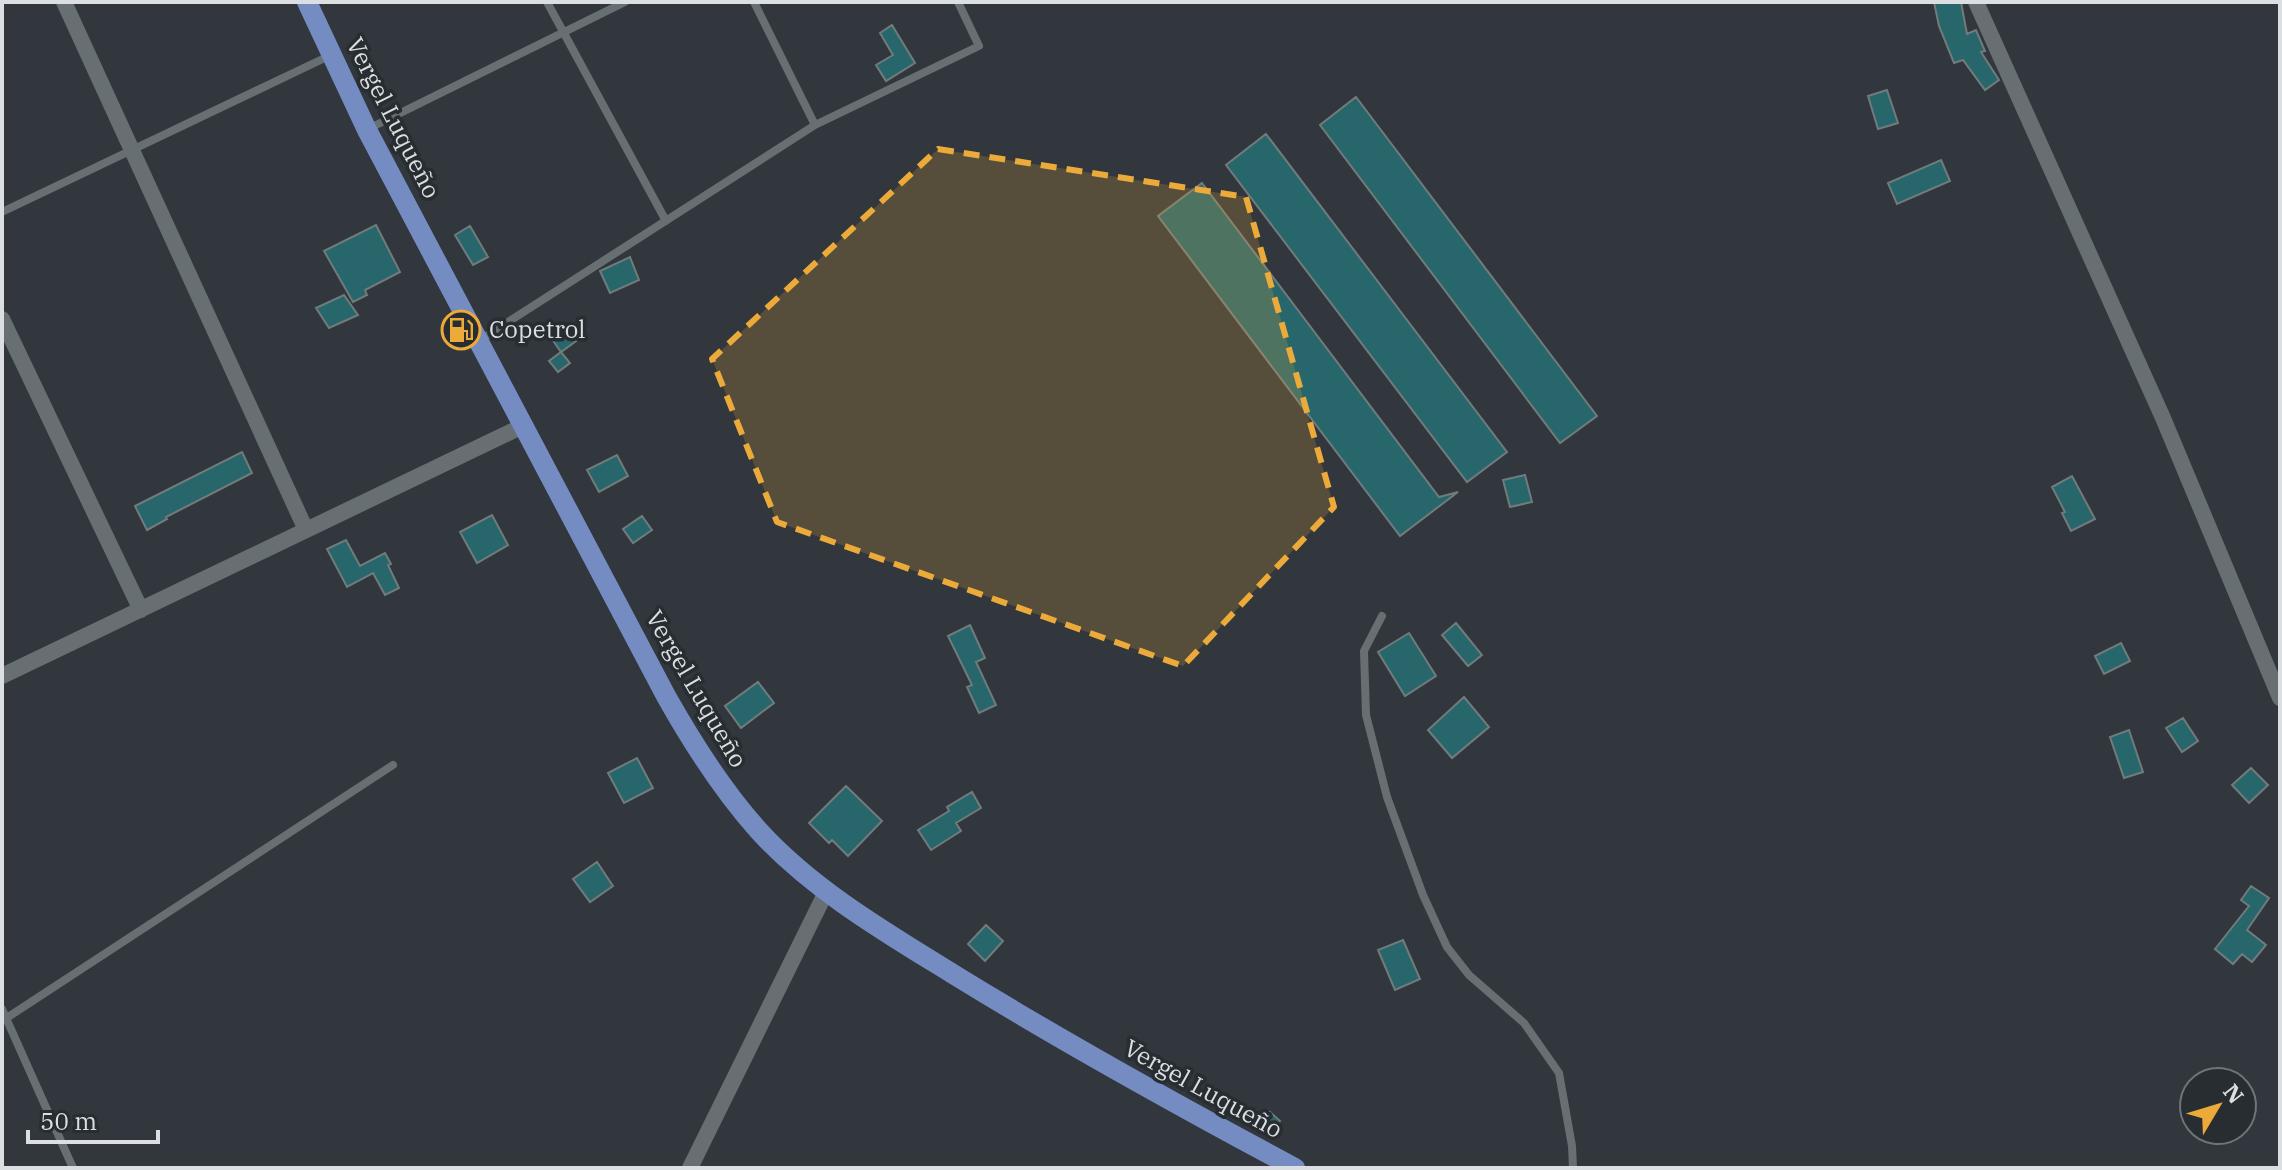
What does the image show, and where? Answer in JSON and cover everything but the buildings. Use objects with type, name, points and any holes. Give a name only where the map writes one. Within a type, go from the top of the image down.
[{"type":"main road","name":"Vergel Luqueño","points":[[307,2],[367,130],[691,741],[760,832],[826,892],[920,954],[1131,1080],[1295,1168]]},
{"type":"street","points":[[64,2],[306,530]]},
{"type":"street","points":[[1976,2],[2163,418],[2280,698]]},
{"type":"street","points":[[2,319],[141,610]]},
{"type":"street","points":[[2,676],[525,425]]},
{"type":"street","points":[[690,1168],[826,892]]},
{"type":"lane","points":[[547,2],[666,221]]},
{"type":"lane","points":[[367,130],[625,2]]},
{"type":"lane","points":[[754,2],[815,125]]},
{"type":"lane","points":[[480,340],[815,125],[979,46],[958,2]]},
{"type":"lane","points":[[2,212],[332,55]]},
{"type":"lane","points":[[1382,616],[1364,651],[1366,715],[1387,797],[1423,895],[1447,947],[1469,975],[1524,1023],[1559,1073],[1573,1168]]},
{"type":"lane","points":[[73,1168],[3,1016],[393,765]]},
{"type":"highlighted area","points":[[938,149],[1246,197],[1334,507],[1183,666],[777,522],[712,359]]},
{"type":"place","name":"Copetrol","points":[[461,330]]}]
